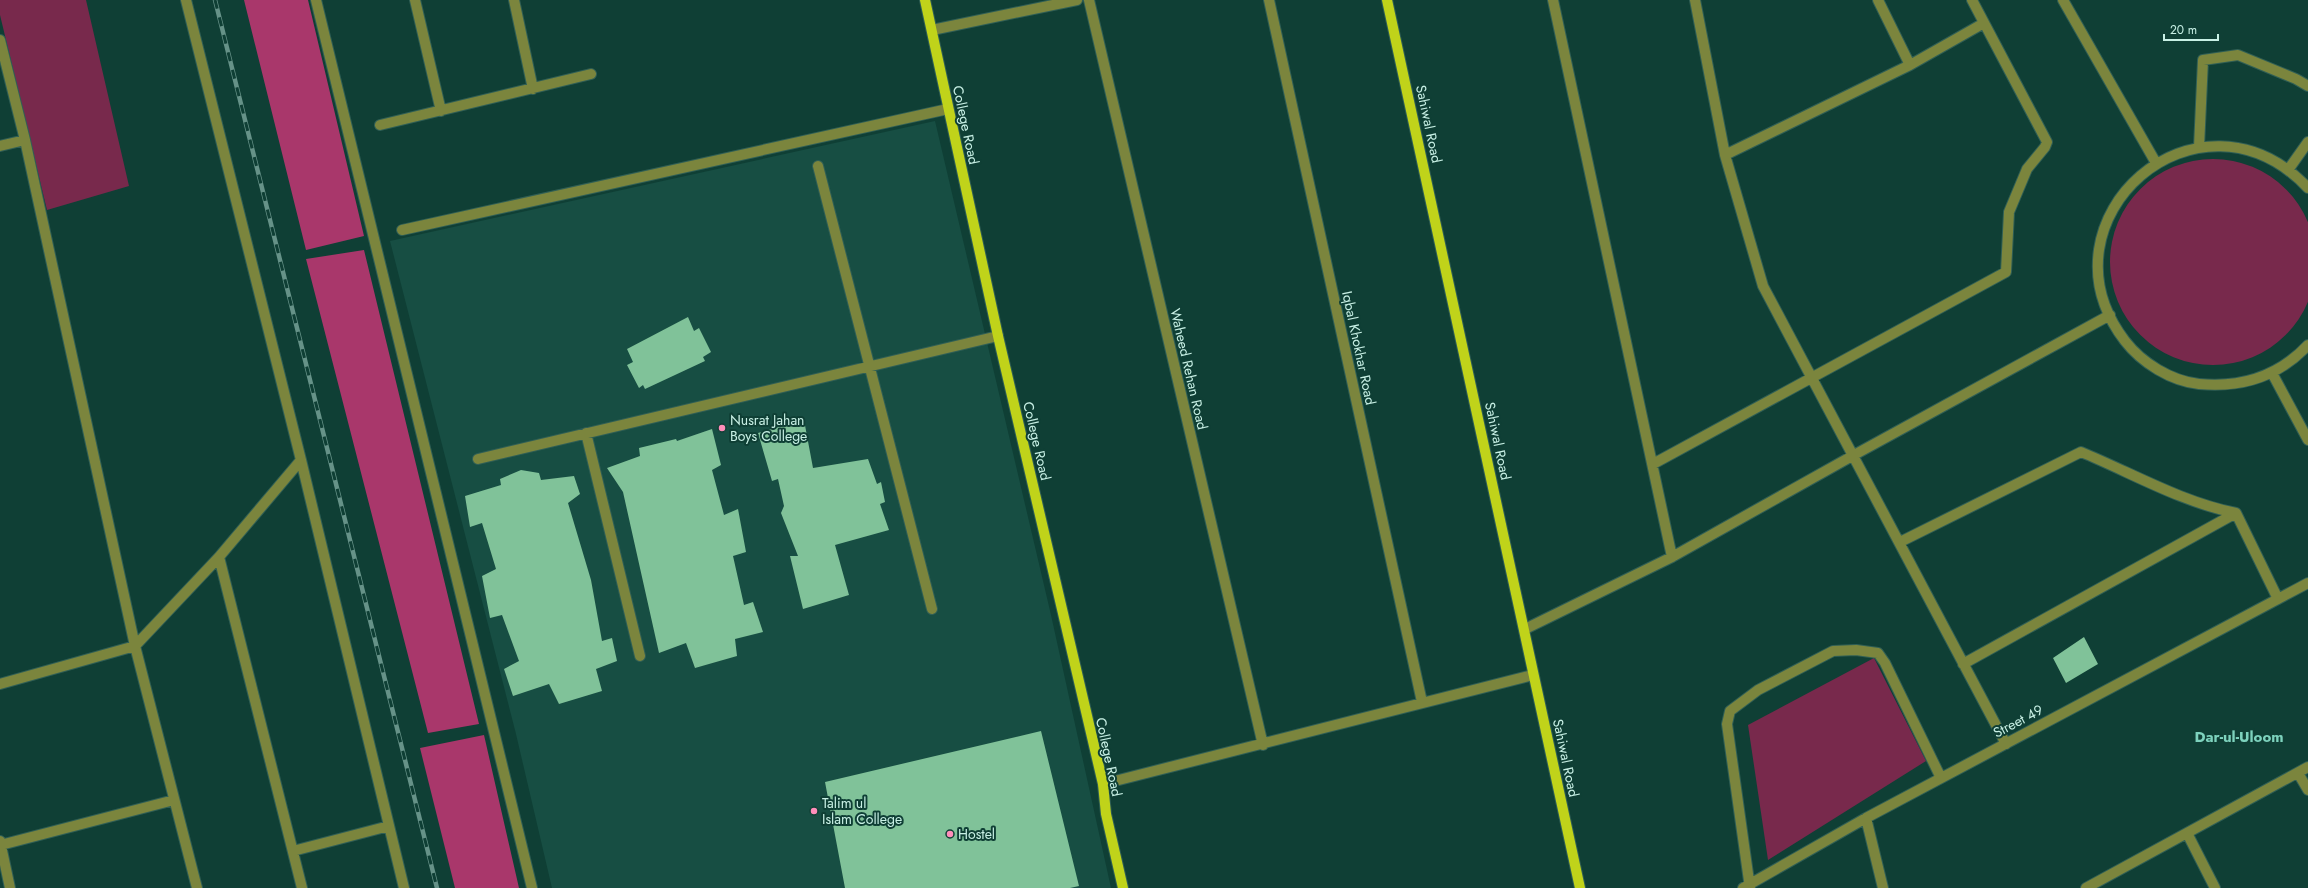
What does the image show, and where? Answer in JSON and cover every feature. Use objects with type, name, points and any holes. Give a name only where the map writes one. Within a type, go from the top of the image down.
[{"type":"main road","name":"College Road","points":[[925,0],[998,336],[1103,784],[1106,814],[1123,888]]},
{"type":"main road","name":"Sahiwal Road","points":[[1387,0],[1525,629],[1533,675],[1580,888]]},
{"type":"street","points":[[186,0],[404,888]]},
{"type":"street","points":[[316,0],[532,888]]},
{"type":"street","points":[[415,0],[441,111]]},
{"type":"street","points":[[514,0],[533,89]]},
{"type":"street","points":[[932,30],[1077,0]]},
{"type":"street","name":"Waheed Rehan Road","points":[[1089,0],[1263,745]]},
{"type":"street","name":"Iqbal Khokhar Road","points":[[1269,0],[1422,702]]},
{"type":"street","points":[[1552,0],[1672,557]]},
{"type":"street","points":[[1694,0],[1724,155],[1763,286],[2006,744]]},
{"type":"street","points":[[1878,0],[1910,65]]},
{"type":"street","points":[[1653,464],[2006,272],[2009,212],[2027,169],[2045,147],[2047,142],[1972,0]]},
{"type":"street","points":[[2063,0],[2156,163]]},
{"type":"street","points":[[1724,155],[1910,65],[1984,23]]},
{"type":"street","points":[[0,40],[25,140],[135,646],[196,888]]},
{"type":"street","points":[[2199,147],[2203,60],[2238,55],[2296,79],[2308,86]]},
{"type":"street","points":[[380,125],[591,74]]},
{"type":"street","points":[[402,230],[948,109]]},
{"type":"street","points":[[1,148],[25,140]]},
{"type":"street","points":[[2288,170],[2308,142]]},
{"type":"street","points":[[2308,188],[2288,170],[2261,154],[2240,148],[2219,146],[2199,147],[2178,153],[2156,163],[2141,174],[2125,190],[2113,209],[2104,230],[2100,246],[2099,280],[2102,296],[2110,315],[2117,330],[2129,345],[2143,359],[2166,374],[2192,383],[2220,386],[2246,383],[2272,373],[2287,364],[2308,345]]},
{"type":"street","points":[[818,166],[932,609]]},
{"type":"street","points":[[1525,629],[1672,557],[1854,455],[2110,315]]},
{"type":"street","points":[[478,459],[998,336]]},
{"type":"street","points":[[2272,373],[2308,440]]},
{"type":"street","points":[[586,433],[640,656]]},
{"type":"street","points":[[1900,542],[2081,452],[2148,484],[2217,509],[2236,513]]},
{"type":"street","points":[[0,684],[135,646],[219,556],[300,460]]},
{"type":"street","points":[[2236,513],[2278,599]]},
{"type":"street","points":[[1963,664],[2236,513]]},
{"type":"street","points":[[219,556],[302,888]]},
{"type":"street","name":"Street 49","points":[[1747,887],[1866,818],[2308,583]]},
{"type":"street","points":[[1747,887],[1727,724],[1730,711],[1758,690],[1833,651],[1856,650],[1878,653],[1885,663],[1941,778]]},
{"type":"street","points":[[1103,784],[1263,745],[1422,702],[1533,675]]},
{"type":"street","points":[[2086,888],[2308,767]]},
{"type":"street","points":[[2298,773],[2308,790]]},
{"type":"street","points":[[10,888],[1,843],[174,800]]},
{"type":"street","points":[[1866,818],[1883,888]]},
{"type":"street","points":[[293,851],[389,826]]},
{"type":"street","points":[[2186,833],[2216,888]]},
{"type":"shaded area","points":[[0,0],[86,0],[129,186],[47,210],[0,15]]},
{"type":"shaded area","points":[[244,0],[308,0],[364,236],[306,250]]},
{"type":"shaded area","name":"Nusrat Jahan Boys College","points":[[935,121],[1051,615],[1111,888],[552,888],[516,734],[390,241]]},
{"type":"shaded area","points":[[2203,159],[2223,159],[2243,163],[2262,171],[2286,189],[2304,213],[2312,232],[2316,252],[2316,272],[2312,292],[2304,311],[2286,335],[2262,353],[2243,361],[2223,365],[2203,365],[2183,361],[2164,353],[2148,342],[2133,327],[2122,311],[2114,292],[2110,272],[2110,252],[2114,232],[2122,213],[2133,197],[2148,182],[2164,171],[2183,163]]},
{"type":"shaded area","points":[[364,250],[479,724],[428,733],[306,259]]},
{"type":"shaded area","points":[[1874,658],[1926,761],[1768,860],[1748,725]]},
{"type":"shaded area","points":[[484,735],[519,888],[455,888],[420,748]]},
{"type":"building","points":[[688,317],[694,331],[699,328],[711,352],[703,357],[705,361],[645,389],[643,385],[639,388],[627,365],[633,362],[627,349]]},
{"type":"building","points":[[804,420],[813,468],[868,459],[877,484],[881,482],[885,502],[880,504],[889,530],[835,545],[849,595],[803,609],[790,556],[798,556],[781,513],[784,506],[778,479],[772,481],[758,433]]},
{"type":"building","points":[[712,429],[721,465],[712,470],[724,515],[738,509],[746,552],[733,556],[744,605],[753,602],[763,632],[735,639],[737,656],[695,668],[686,643],[659,653],[623,492],[607,468],[640,456],[639,448],[676,439],[677,441]]},
{"type":"building","points":[[521,470],[539,473],[541,480],[574,476],[580,494],[568,503],[591,580],[602,641],[612,638],[617,661],[596,669],[602,691],[559,704],[549,684],[513,696],[504,669],[519,661],[502,615],[490,618],[482,576],[496,569],[482,523],[470,527],[465,496],[501,485],[500,479]]},
{"type":"building","points":[[2084,637],[2098,664],[2066,683],[2053,658]]},
{"type":"building","name":"Hostel","points":[[1041,731],[1079,886],[1070,888],[845,888],[825,782]]},
{"type":"railway","points":[[215,0],[437,888]]},
{"type":"place","name":"Nusrat Jahan Boys College","points":[[722,428]]},
{"type":"place","name":"Talim ul Islam College","points":[[814,811]]},
{"type":"place","name":"Hostel","points":[[950,834]]},
{"type":"district","name":"Dar-ul-Uloom","points":[[2239,737]]}]
